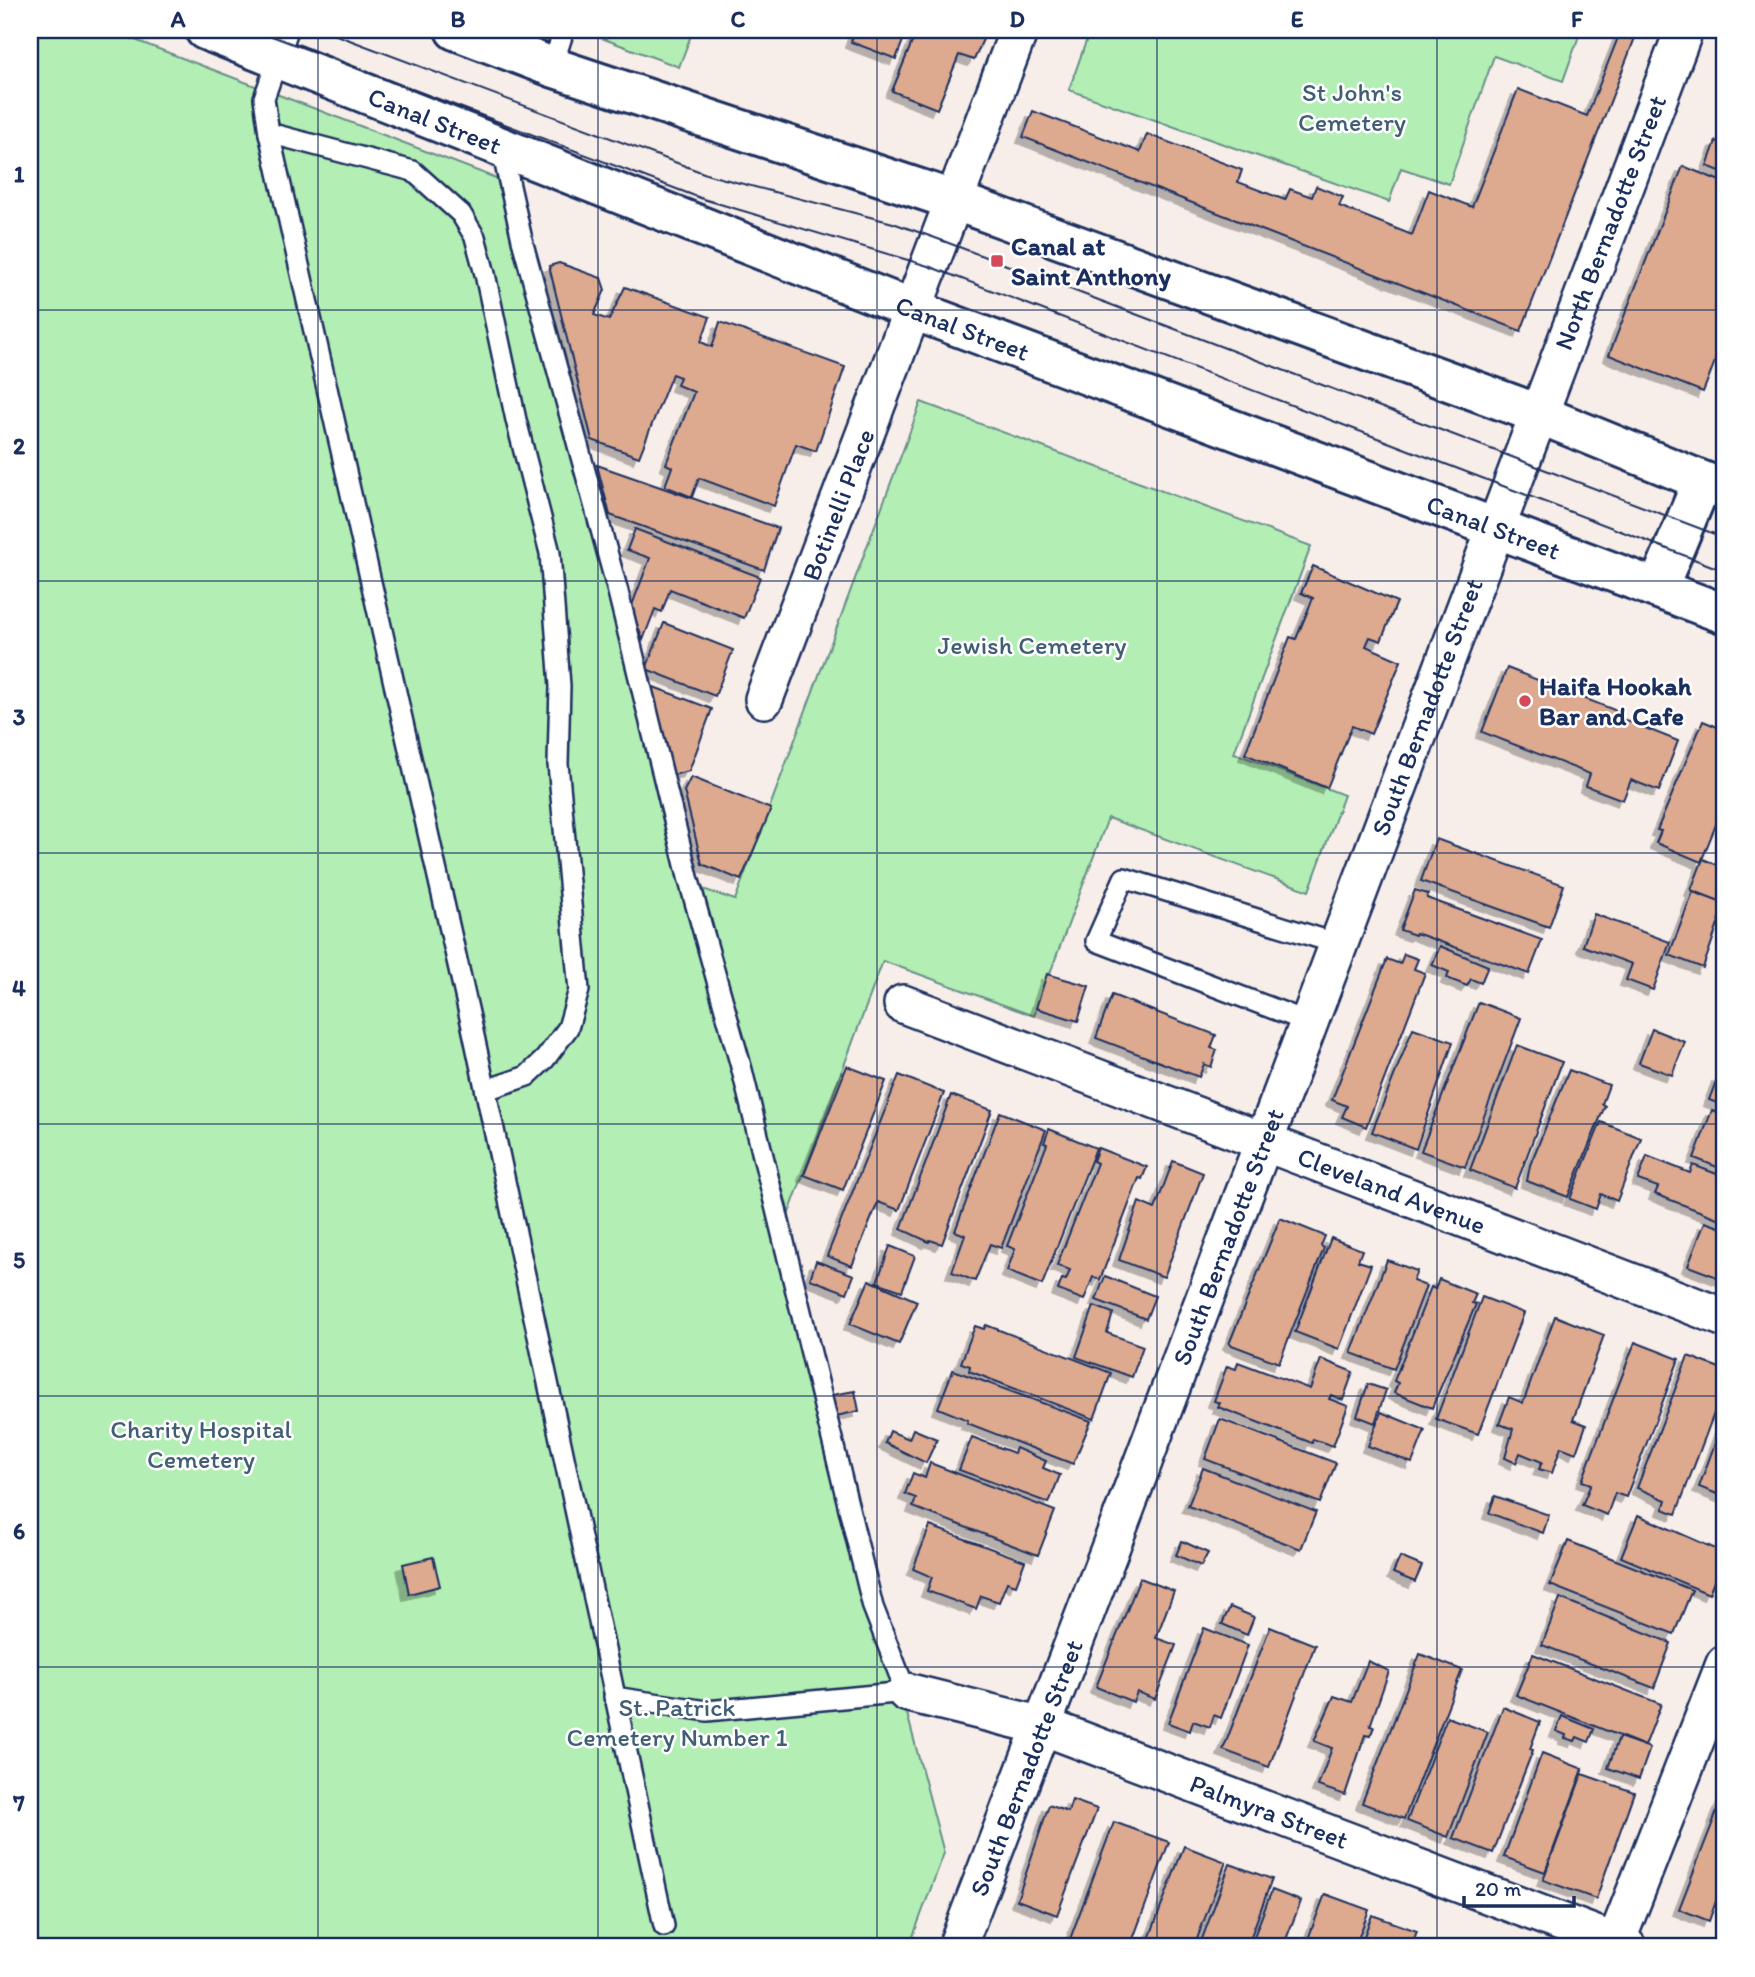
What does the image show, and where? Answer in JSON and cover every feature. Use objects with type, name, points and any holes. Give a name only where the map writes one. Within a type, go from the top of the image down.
[{"type":"main road","name":"Canal Street","points":[[205,30],[282,44],[500,145],[911,309],[1725,614]]},
{"type":"main road","points":[[455,30],[552,67],[953,200],[1536,413],[1714,486],[1658,588]]},
{"type":"street","name":"Botinelli Place","points":[[764,699],[1020,30]]},
{"type":"street","name":"North Bernadotte Street","points":[[1493,525],[1684,30]]},
{"type":"street","name":"South Bernadotte Street","points":[[957,1947],[1264,1143],[1493,525]]},
{"type":"street","name":"Cleveland Avenue","points":[[903,1004],[1725,1318]]},
{"type":"street","points":[[1619,1946],[1725,1664]]},
{"type":"street","name":"Palmyra Street","points":[[906,1692],[1043,1726],[1619,1946]]},
{"type":"lane","points":[[552,67],[564,30]]},
{"type":"lane","points":[[282,44],[264,99],[269,133],[486,1090],[664,1926]]},
{"type":"lane","points":[[269,133],[413,172],[461,214],[475,237],[485,274],[516,420],[550,553],[561,686],[558,764],[579,990],[568,1028],[545,1059],[527,1076],[486,1090]]},
{"type":"lane","points":[[500,145],[523,244],[618,592],[688,877],[742,1070],[873,1607],[906,1692],[707,1711],[614,1697]]},
{"type":"lane","points":[[1308,1023],[1096,941],[1124,878],[1338,944]]},
{"type":"green space","name":"St. Patrick Cemetery Number 1","points":[[30,30],[109,30],[501,180],[944,1853],[909,1947],[30,1947]]},
{"type":"green space","points":[[580,30],[693,30],[679,67]]},
{"type":"green space","name":"St John's Cemetery","points":[[1090,30],[1581,30],[1563,81],[1494,56],[1449,184],[1401,168],[1389,202],[1069,90]]},
{"type":"green space","name":"Jewish Cemetery","points":[[921,402],[1311,546],[1234,753],[1344,795],[1309,891],[1108,818],[1034,1016],[883,961],[789,1213],[703,889],[735,900]]},
{"type":"building","points":[[855,30],[907,30],[896,59],[851,42]]},
{"type":"building","points":[[917,30],[987,30],[974,60],[959,55],[937,109],[892,91]]},
{"type":"building","points":[[1621,30],[1638,30],[1521,331],[1023,137],[1033,111],[1140,152],[1147,134],[1242,170],[1238,182],[1285,200],[1290,189],[1312,197],[1316,186],[1343,197],[1339,206],[1412,235],[1429,190],[1472,207],[1518,89],[1587,116]]},
{"type":"building","points":[[1716,141],[1725,145],[1725,173],[1707,166]]},
{"type":"building","points":[[1683,166],[1725,183],[1725,336],[1703,392],[1609,355]]},
{"type":"building","points":[[559,263],[601,278],[605,290],[594,315],[609,320],[625,287],[710,317],[701,342],[712,347],[720,322],[845,367],[816,451],[796,444],[774,506],[699,478],[692,497],[665,486],[672,467],[666,464],[694,392],[677,385],[680,377],[672,374],[639,457],[592,440],[549,266]]},
{"type":"building","points":[[597,465],[778,528],[764,570],[610,515]]},
{"type":"building","points":[[635,529],[760,577],[744,618],[670,589],[662,612],[655,609],[643,640],[631,608],[650,558],[627,550]]},
{"type":"building","points":[[1313,566],[1397,602],[1381,641],[1370,637],[1366,646],[1401,661],[1371,734],[1352,726],[1327,788],[1245,754],[1290,637],[1296,639],[1313,598],[1301,593]]},
{"type":"building","points":[[664,623],[733,650],[715,696],[646,669]]},
{"type":"building","points":[[1507,668],[1622,713],[1620,718],[1678,741],[1659,791],[1631,780],[1623,800],[1586,786],[1590,774],[1482,732]]},
{"type":"building","points":[[651,686],[712,709],[689,771],[673,775]]},
{"type":"building","points":[[1703,721],[1725,730],[1725,802],[1701,862],[1656,843],[1661,831],[1657,830]]},
{"type":"building","points":[[691,777],[771,809],[741,880],[702,864],[684,791]]},
{"type":"building","points":[[1436,839],[1564,885],[1549,927],[1421,881]]},
{"type":"building","points":[[1703,859],[1725,868],[1725,903],[1691,890]]},
{"type":"building","points":[[1415,890],[1428,894],[1427,898],[1542,940],[1529,974],[1416,933],[1415,935],[1400,930]]},
{"type":"building","points":[[1693,892],[1725,904],[1703,968],[1669,955]]},
{"type":"building","points":[[1594,914],[1670,942],[1653,990],[1626,980],[1632,964],[1583,946]]},
{"type":"building","points":[[1440,946],[1488,966],[1481,983],[1471,979],[1467,986],[1447,978],[1449,972],[1432,965]]},
{"type":"building","points":[[1404,954],[1418,959],[1414,969],[1425,973],[1366,1127],[1342,1117],[1347,1106],[1332,1100],[1387,959],[1400,964]]},
{"type":"building","points":[[1047,974],[1089,986],[1078,1021],[1036,1008]]},
{"type":"building","points":[[1112,995],[1216,1035],[1211,1048],[1217,1050],[1211,1067],[1204,1064],[1199,1077],[1096,1038]]},
{"type":"building","points":[[1479,1002],[1521,1018],[1465,1167],[1421,1151]]},
{"type":"building","points":[[1413,1028],[1453,1042],[1416,1149],[1372,1132]]},
{"type":"building","points":[[1652,1029],[1685,1042],[1672,1075],[1639,1063]]},
{"type":"building","points":[[1517,1045],[1562,1062],[1515,1188],[1470,1170]]},
{"type":"building","points":[[847,1066],[886,1081],[843,1190],[804,1175]]},
{"type":"building","points":[[1569,1070],[1609,1085],[1602,1104],[1605,1106],[1568,1197],[1527,1181],[1530,1165]]},
{"type":"building","points":[[899,1075],[944,1093],[899,1210],[878,1202],[852,1266],[827,1256]]},
{"type":"building","points":[[1718,1076],[1725,1079],[1725,1106],[1709,1100]]},
{"type":"building","points":[[951,1095],[992,1110],[942,1244],[930,1240],[929,1242],[901,1229]]},
{"type":"building","points":[[1712,1110],[1725,1115],[1725,1170],[1694,1158]]},
{"type":"building","points":[[1000,1112],[1046,1130],[1001,1248],[990,1244],[975,1281],[952,1272],[965,1235],[955,1231]]},
{"type":"building","points":[[1601,1122],[1641,1138],[1617,1201],[1601,1194],[1596,1209],[1570,1199]]},
{"type":"building","points":[[1049,1129],[1096,1148],[1042,1285],[1007,1271],[1015,1249],[1007,1246],[1047,1144],[1044,1143]]},
{"type":"building","points":[[1098,1148],[1147,1167],[1142,1179],[1139,1178],[1100,1280],[1093,1277],[1084,1300],[1058,1290],[1062,1279],[1066,1280],[1070,1270],[1057,1265],[1097,1163],[1093,1161]]},
{"type":"building","points":[[1647,1156],[1690,1173],[1693,1165],[1725,1177],[1725,1221],[1655,1194],[1658,1187],[1638,1180]]},
{"type":"building","points":[[1173,1161],[1203,1173],[1164,1277],[1119,1260],[1139,1202],[1155,1209]]},
{"type":"building","points":[[1280,1218],[1325,1236],[1321,1246],[1324,1248],[1279,1363],[1229,1344]]},
{"type":"building","points":[[1705,1222],[1725,1229],[1725,1280],[1688,1266]]},
{"type":"building","points":[[1331,1238],[1362,1250],[1358,1261],[1371,1265],[1339,1349],[1295,1332]]},
{"type":"building","points":[[890,1246],[915,1256],[902,1291],[877,1282]]},
{"type":"building","points":[[1387,1260],[1417,1271],[1413,1281],[1426,1286],[1394,1369],[1351,1353]]},
{"type":"building","points":[[816,1261],[854,1275],[847,1293],[810,1279]]},
{"type":"building","points":[[1105,1276],[1155,1296],[1146,1319],[1096,1300]]},
{"type":"building","points":[[1439,1279],[1476,1294],[1472,1303],[1476,1304],[1432,1408],[1394,1393],[1398,1383],[1394,1381],[1431,1287],[1435,1289]]},
{"type":"building","points":[[869,1280],[917,1301],[899,1344],[850,1324]]},
{"type":"building","points":[[1482,1297],[1524,1313],[1478,1434],[1436,1419]]},
{"type":"building","points":[[1094,1306],[1113,1313],[1107,1333],[1143,1346],[1132,1377],[1076,1357]]},
{"type":"building","points":[[1555,1316],[1604,1335],[1573,1420],[1586,1425],[1576,1453],[1561,1447],[1552,1473],[1539,1469],[1542,1462],[1520,1453],[1516,1463],[1505,1458],[1513,1429],[1499,1424],[1509,1397],[1523,1403]]},
{"type":"building","points":[[986,1325],[1111,1373],[1094,1419],[969,1371],[970,1366],[961,1363],[975,1326],[984,1329]]},
{"type":"building","points":[[1635,1342],[1679,1359],[1626,1497],[1615,1493],[1607,1515],[1582,1505],[1591,1484],[1582,1481]]},
{"type":"building","points":[[1688,1356],[1725,1370],[1725,1384],[1676,1514],[1663,1509],[1666,1500],[1637,1488]]},
{"type":"building","points":[[1321,1359],[1353,1372],[1343,1400],[1331,1395],[1329,1399],[1348,1406],[1333,1446],[1313,1439],[1312,1443],[1218,1407],[1220,1403],[1214,1401],[1227,1366],[1236,1369],[1238,1362],[1310,1389]]},
{"type":"building","points":[[953,1370],[1091,1421],[1073,1464],[967,1423],[968,1420],[938,1408]]},
{"type":"building","points":[[1368,1384],[1386,1390],[1375,1423],[1357,1416]]},
{"type":"building","points":[[855,1391],[859,1411],[836,1416],[832,1395]]},
{"type":"building","points":[[1381,1412],[1425,1430],[1412,1463],[1368,1446]]},
{"type":"building","points":[[1725,1416],[1725,1497],[1699,1487]]},
{"type":"building","points":[[1220,1419],[1336,1463],[1320,1503],[1205,1459]]},
{"type":"building","points":[[913,1429],[937,1439],[926,1463],[885,1443],[890,1431],[909,1439]]},
{"type":"building","points":[[972,1437],[1014,1453],[1016,1448],[1046,1461],[1043,1468],[1060,1475],[1049,1503],[959,1470]]},
{"type":"building","points":[[930,1463],[1055,1511],[1038,1555],[913,1507],[916,1498],[905,1494],[913,1473],[925,1478]]},
{"type":"building","points":[[1203,1468],[1316,1512],[1301,1549],[1188,1506]]},
{"type":"building","points":[[1495,1496],[1549,1515],[1543,1533],[1489,1513]]},
{"type":"building","points":[[1638,1515],[1725,1553],[1709,1594],[1621,1557]]},
{"type":"building","points":[[930,1526],[1025,1561],[1016,1585],[1007,1582],[999,1602],[981,1596],[976,1609],[927,1591],[932,1577],[913,1569]]},
{"type":"building","points":[[1182,1541],[1208,1553],[1201,1566],[1176,1555]]},
{"type":"building","points":[[1568,1541],[1692,1590],[1674,1634],[1550,1585]]},
{"type":"building","points":[[433,1557],[440,1586],[409,1594],[403,1564]]},
{"type":"building","points":[[1400,1557],[1422,1566],[1415,1582],[1393,1573]]},
{"type":"building","points":[[1140,1578],[1174,1591],[1156,1638],[1176,1645],[1155,1699],[1137,1692],[1133,1702],[1096,1687]]},
{"type":"building","points":[[1560,1598],[1671,1643],[1654,1688],[1542,1645]]},
{"type":"building","points":[[1230,1607],[1254,1617],[1247,1635],[1222,1624]]},
{"type":"building","points":[[1270,1627],[1315,1645],[1269,1767],[1223,1750]]},
{"type":"building","points":[[1204,1628],[1248,1645],[1221,1718],[1214,1715],[1210,1727],[1193,1721],[1190,1731],[1168,1723]]},
{"type":"building","points":[[1420,1654],[1462,1670],[1404,1819],[1362,1803]]},
{"type":"building","points":[[1533,1654],[1661,1704],[1645,1746],[1516,1695]]},
{"type":"building","points":[[1368,1661],[1389,1671],[1370,1726],[1374,1727],[1370,1736],[1365,1735],[1345,1795],[1318,1786],[1332,1748],[1314,1741],[1334,1696],[1352,1702]]},
{"type":"building","points":[[1503,1707],[1540,1722],[1530,1749],[1533,1750],[1493,1853],[1453,1838]]},
{"type":"building","points":[[1562,1716],[1594,1729],[1589,1742],[1577,1737],[1575,1741],[1565,1738],[1566,1735],[1556,1731]]},
{"type":"building","points":[[1447,1717],[1488,1732],[1448,1837],[1407,1821]]},
{"type":"building","points":[[1619,1737],[1650,1748],[1639,1779],[1608,1768]]},
{"type":"building","points":[[1542,1753],[1583,1769],[1545,1872],[1504,1857]]},
{"type":"building","points":[[1582,1774],[1634,1792],[1596,1899],[1543,1880]]},
{"type":"building","points":[[1725,1791],[1725,1892],[1720,1890],[1709,1921],[1679,1909]]},
{"type":"building","points":[[1072,1800],[1097,1809],[1057,1915],[1017,1900],[1049,1805],[1068,1812]]},
{"type":"building","points":[[1114,1822],[1169,1842],[1130,1947],[1108,1947],[1098,1943],[1096,1947],[1067,1947]]},
{"type":"building","points":[[1184,1846],[1226,1862],[1194,1947],[1146,1947]]},
{"type":"building","points":[[1230,1864],[1272,1879],[1247,1947],[1199,1947]]},
{"type":"building","points":[[1272,1890],[1301,1901],[1283,1947],[1250,1947]]},
{"type":"building","points":[[1325,1894],[1369,1910],[1355,1947],[1305,1947]]},
{"type":"building","points":[[1372,1915],[1417,1931],[1411,1947],[1360,1947]]},
{"type":"building","points":[[1014,1936],[1035,1944],[1033,1947],[1010,1947]]},
{"type":"tram line","points":[[256,30],[703,199],[928,266],[1725,571]]},
{"type":"tram line","points":[[323,30],[709,175],[893,223],[938,239],[1725,538]]},
{"type":"place","name":"Canal at Saint Anthony","points":[[997,261]]},
{"type":"place","name":"Haifa Hookah Bar and Cafe","points":[[1525,701]]},
{"type":"park label","name":"Charity Hospital Cemetery","points":[[201,1444]]}]
